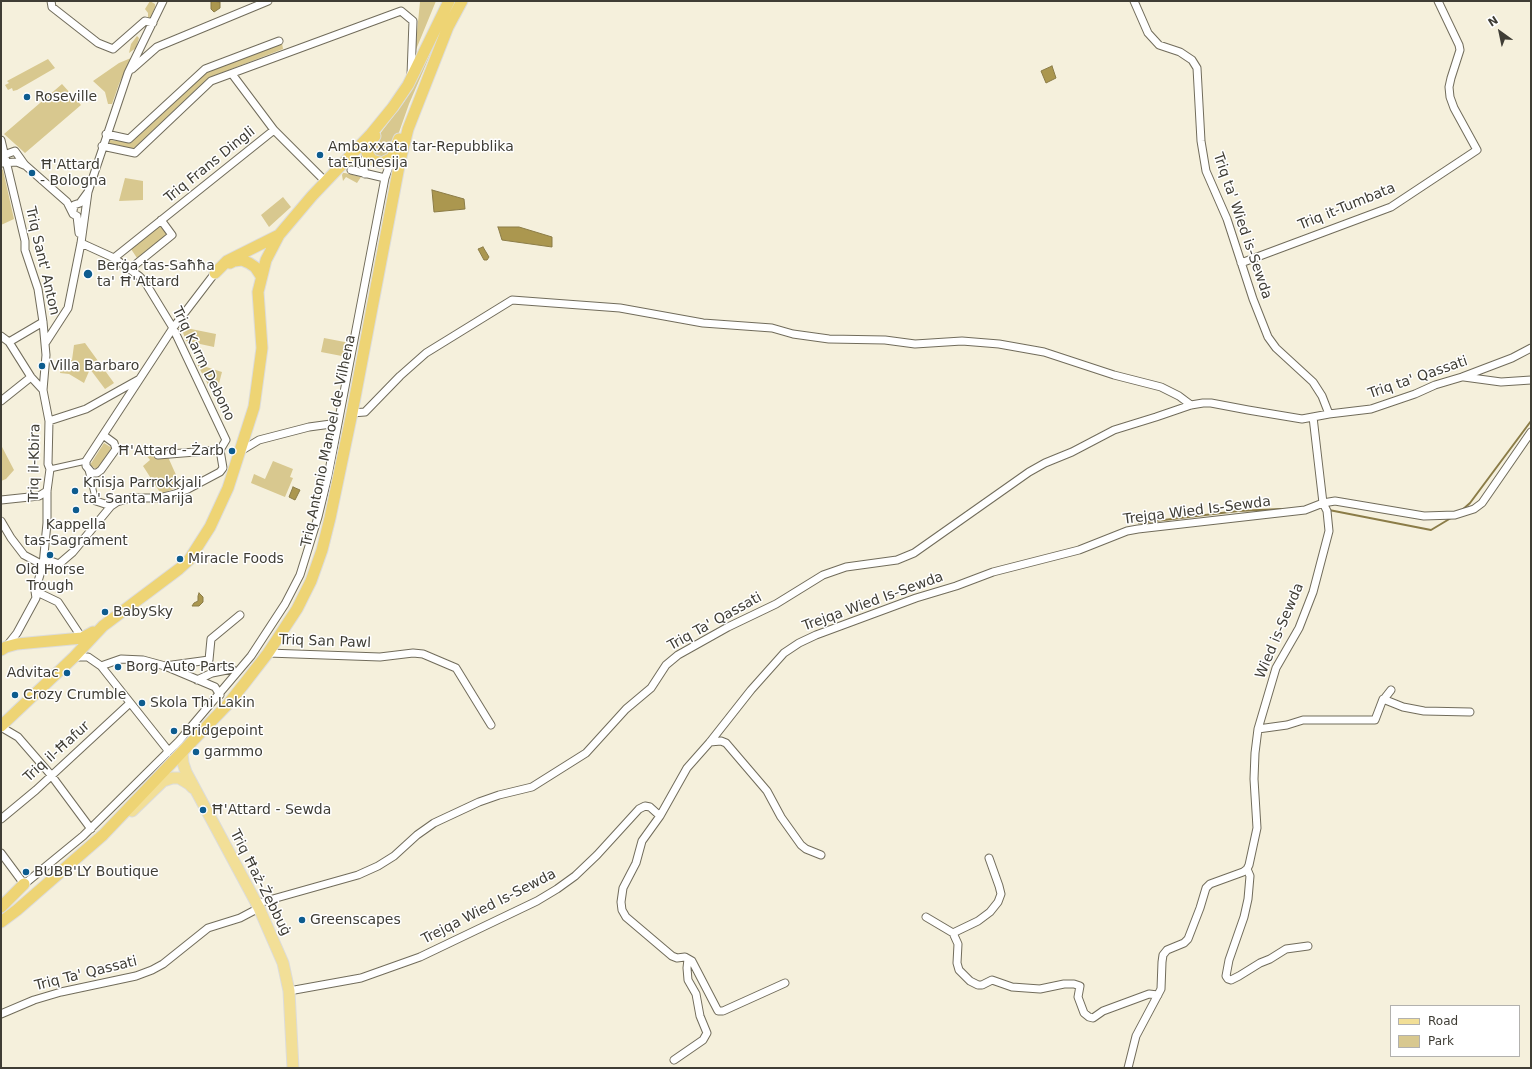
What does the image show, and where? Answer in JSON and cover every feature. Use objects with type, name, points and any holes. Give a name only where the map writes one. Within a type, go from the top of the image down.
[{"type":"highway","points":[[448,27],[432,55],[408,112],[392,158],[382,163],[372,160],[367,153],[369,144],[396,106],[449,1]]},
{"type":"highway","name":"Triq Antonio Manoel de Vilhena","points":[[1,922],[17,910],[103,835],[228,704],[268,653],[297,609],[311,580],[322,550],[352,413],[400,161],[408,129],[448,27],[462,1]]},
{"type":"highway","points":[[3,649],[17,644],[82,638],[101,627],[165,580],[189,560],[210,527],[228,488],[254,407],[262,348],[258,292],[266,260],[279,236],[324,180],[371,134],[393,107],[409,82]]},
{"type":"highway","points":[[215,273],[227,261],[279,236]]},
{"type":"highway","points":[[215,273],[234,261],[242,260],[255,267],[261,276]]},
{"type":"highway","points":[[1,726],[74,657],[101,627]]},
{"type":"highway","points":[[1,908],[24,884]]},
{"type":"main road","name":"Triq Ħaż-Żebbuġ","points":[[182,752],[183,763],[196,792],[257,906],[283,963],[289,991],[293,1068]]},
{"type":"main road","name":"Triq Ħaż-Żebbuġ","points":[[103,835],[119,825],[163,781],[172,778],[179,778],[189,784],[196,792]]},
{"type":"street","points":[[51,1],[52,7],[98,43],[112,48],[145,20],[153,23]]},
{"type":"street","points":[[46,342],[68,308],[81,243],[88,192],[106,134],[128,73],[164,1]]},
{"type":"street","points":[[128,73],[157,46],[268,1]]},
{"type":"street","name":"Triq ta' Wied is-Sewda","points":[[1134,1],[1148,33],[1159,45],[1180,52],[1192,60],[1197,68],[1201,141],[1206,171],[1227,219],[1253,300],[1268,336],[1276,348],[1313,382],[1322,396],[1329,414]]},
{"type":"street","name":"Triq it-Tumbata","points":[[1241,263],[1391,207],[1477,150],[1454,108],[1450,97],[1449,87],[1460,50],[1438,1]]},
{"type":"street","points":[[102,146],[135,153],[211,81],[401,11],[413,21],[409,82]]},
{"type":"street","points":[[106,134],[129,139],[205,69],[279,41]]},
{"type":"street","points":[[232,74],[274,130],[324,180]]},
{"type":"street","name":"Triq Frans Dingli","points":[[114,258],[274,130]]},
{"type":"street","name":"Triq Sant' Anton","points":[[1,140],[3,160],[25,241],[25,250],[38,289],[46,342],[43,390]]},
{"type":"street","points":[[3,160],[15,151],[25,165],[76,208],[81,216],[85,212]]},
{"type":"street","points":[[365,174],[363,164],[367,153]]},
{"type":"street","name":"Triq San Pawl","points":[[1,902],[91,829],[167,753],[220,695],[251,656],[285,604],[300,575],[318,517],[385,178],[392,158]]},
{"type":"street","points":[[3,160],[25,165]]},
{"type":"street","points":[[351,170],[385,178]]},
{"type":"street","points":[[81,243],[76,208],[88,192]]},
{"type":"street","points":[[76,208],[84,205],[85,212]]},
{"type":"street","name":"Triq Frans Dingli","points":[[130,269],[172,234],[161,220]]},
{"type":"street","name":"Triq Karm Debono","points":[[81,243],[114,258],[145,282],[173,328],[226,440],[220,450],[223,463],[223,468],[220,472],[188,489],[175,494],[159,498],[123,499],[111,506]]},
{"type":"street","points":[[1,521],[11,538],[24,554],[43,565],[48,560],[60,564],[73,552],[111,506],[96,501],[87,466],[103,435],[173,328],[215,273]]},
{"type":"street","points":[[352,413],[365,412],[400,376],[426,353],[512,300],[620,308],[703,323],[772,328],[792,334],[829,339],[884,340],[915,344],[962,340],[1006,345],[1044,352],[1114,375],[1161,387],[1191,405]]},
{"type":"street","points":[[9,342],[43,322]]},
{"type":"street","points":[[1,336],[9,342],[31,377],[43,390]]},
{"type":"street","name":"Triq ta' Qassati","points":[[1191,405],[1212,403],[1302,419],[1371,409],[1415,394],[1435,384],[1462,377],[1512,358],[1531,348]]},
{"type":"street","points":[[1,401],[31,377]]},
{"type":"street","points":[[1462,377],[1501,382],[1531,380]]},
{"type":"street","points":[[49,421],[86,409],[139,380]]},
{"type":"street","name":"Triq il-Kbira","points":[[3,649],[17,633],[28,615],[36,598],[35,591],[43,565],[48,523],[47,491],[50,469],[48,464],[49,421],[43,390]]},
{"type":"street","name":"Triq Ta' Qassati","points":[[1,1014],[40,998],[136,976],[152,970],[163,964],[208,928],[240,918],[257,906],[358,875],[378,866],[394,856],[417,835],[434,823],[479,802],[499,795],[532,787],[586,753],[626,708],[651,688],[666,665],[678,656],[728,627],[776,604],[823,575],[846,567],[897,560],[914,553],[1029,472],[1045,463],[1072,452],[1114,430],[1156,418],[1191,405]]},
{"type":"street","name":"Wied is-Sewda","points":[[1308,946],[1286,949],[1231,980],[1226,976],[1229,960],[1244,917],[1248,899],[1250,876],[1247,869],[1257,828],[1254,753],[1258,729],[1276,668],[1299,628],[1312,592],[1329,531],[1327,511],[1323,503],[1313,417]]},
{"type":"street","points":[[239,452],[259,440],[309,427],[331,424],[336,431]]},
{"type":"street","name":"Trejqa Wied Is-Sewda","points":[[289,991],[370,976],[420,958],[546,896],[566,883],[597,854],[639,809],[645,806],[660,816],[687,768],[780,657],[799,643],[824,631],[916,598],[956,586],[1000,569],[1088,547],[1127,531],[1305,510],[1323,503],[1335,501],[1424,516],[1455,515],[1474,509],[1482,502],[1531,432]]},
{"type":"street","points":[[87,466],[92,473],[97,473],[115,453],[116,446],[103,435]]},
{"type":"street","points":[[158,454],[220,450]]},
{"type":"street","points":[[50,469],[87,466]]},
{"type":"street","points":[[1,500],[39,496],[47,491]]},
{"type":"street","points":[[35,591],[58,602],[82,638]]},
{"type":"street","points":[[212,673],[209,660],[211,639],[240,616]]},
{"type":"street","name":"Triq San Pawl","points":[[268,653],[380,657],[413,653],[432,657],[456,668],[491,725]]},
{"type":"street","points":[[74,657],[88,657],[101,666],[167,749],[167,753]]},
{"type":"street","points":[[101,666],[121,659],[143,660],[165,666],[215,687],[220,695]]},
{"type":"street","points":[[165,666],[209,660]]},
{"type":"street","points":[[197,680],[212,673],[232,669]]},
{"type":"street","points":[[1258,729],[1287,725],[1303,720],[1375,720],[1384,699],[1391,690]]},
{"type":"street","points":[[1384,699],[1403,707],[1424,711],[1470,712]]},
{"type":"street","name":"Triq il-Ħafur","points":[[1,819],[130,703]]},
{"type":"street","points":[[1,726],[18,737],[51,775],[91,829]]},
{"type":"street","points":[[710,742],[721,741],[726,743],[767,791],[801,845],[806,849],[821,855]]},
{"type":"street","points":[[660,816],[642,841],[636,862],[625,882],[621,902],[622,910],[632,924],[672,956],[688,959],[697,968],[716,1009],[721,1011],[785,983]]},
{"type":"street","points":[[1,853],[24,884]]},
{"type":"street","points":[[953,933],[978,921],[990,912],[998,902],[1001,894],[989,858]]},
{"type":"street","points":[[1128,1068],[1136,1036],[1158,995],[1162,984],[1163,955],[1167,950],[1184,943],[1188,939],[1197,918],[1206,888],[1210,884],[1243,872],[1247,869]]},
{"type":"street","points":[[926,917],[953,933],[958,944],[957,963],[959,970],[970,981],[978,985],[982,985],[992,980],[1012,987],[1040,989],[1064,984],[1074,984],[1080,986],[1078,997],[1084,1013],[1093,1018],[1103,1011],[1149,994],[1158,995]]},
{"type":"street","points":[[674,1060],[703,1040],[707,1033],[700,1016],[696,994],[688,980],[688,959]]},
{"type":"green space","points":[[150,1],[155,4],[155,7],[150,19],[148,18],[148,13],[145,9]]},
{"type":"green space","points":[[436,1],[415,52],[420,2]]},
{"type":"green space","points":[[137,36],[139,38],[136,48],[129,53],[131,44]]},
{"type":"green space","points":[[435,40],[436,41],[409,104],[392,152],[382,159],[374,157],[371,150],[373,143],[404,102]]},
{"type":"green space","points":[[282,43],[283,49],[208,78],[133,149],[109,144],[110,140],[131,143],[206,73]]},
{"type":"green space","points":[[131,58],[112,104],[108,104],[105,92],[93,81],[119,63]]},
{"type":"green space","points":[[48,59],[55,68],[17,90],[13,91],[12,88],[8,90],[5,85],[9,83],[7,81]]},
{"type":"green space","points":[[62,84],[81,105],[25,153],[4,134]]},
{"type":"green space","points":[[1,169],[3,170],[14,219],[1,225]]},
{"type":"green space","points":[[343,173],[361,177],[357,183],[346,177],[343,181]]},
{"type":"green space","points":[[125,178],[143,181],[143,200],[119,201]]},
{"type":"green space","points":[[283,197],[291,207],[269,227],[261,215]]},
{"type":"green space","points":[[160,226],[167,234],[137,258],[131,249]]},
{"type":"green space","points":[[181,327],[216,334],[214,347],[186,341]]},
{"type":"green space","points":[[324,338],[350,343],[347,357],[321,352]]},
{"type":"green space","points":[[85,343],[114,383],[105,389],[90,369],[84,383],[69,374],[60,373],[62,360],[72,360],[74,345]]},
{"type":"green space","points":[[197,364],[222,372],[217,391],[211,390]]},
{"type":"green space","points":[[104,443],[112,448],[98,470],[90,465]]},
{"type":"green space","points":[[1,445],[14,470],[6,479],[1,481]]},
{"type":"green space","points":[[154,452],[158,458],[168,457],[181,486],[161,494],[143,466],[150,460],[147,456]]},
{"type":"green space","points":[[273,461],[293,469],[290,477],[293,478],[285,497],[251,483],[254,474],[265,479]]},
{"type":"shaded area","points":[[211,1],[220,2],[220,8],[214,12],[211,9]]},
{"type":"shaded area","points":[[1052,66],[1056,78],[1046,83],[1041,71]]},
{"type":"shaded area","points":[[432,190],[464,199],[465,209],[434,212]]},
{"type":"shaded area","points":[[498,227],[519,227],[552,237],[552,247],[502,240]]},
{"type":"shaded area","points":[[483,247],[489,257],[487,260],[484,260],[478,249]]},
{"type":"shaded area","points":[[293,487],[300,490],[295,500],[289,497]]},
{"type":"shaded area","points":[[199,593],[203,597],[203,602],[199,606],[192,606],[198,601]]},
{"type":"waterway","points":[[1461,511],[1470,503],[1531,421]]},
{"type":"waterway","points":[[1139,523],[1238,511],[1281,509]]},
{"type":"waterway","points":[[1329,510],[1431,530],[1451,518]]},
{"type":"place","name":"Roseville","points":[[27,97]]},
{"type":"place","name":"Ambaxxata tar-Repubblika tat-Tunesija","points":[[320,155]]},
{"type":"place","name":"Ħ'Attard - Bologna","points":[[32,173]]},
{"type":"place","name":"Berġa tas-Saħħa ta' Ħ'Attard","points":[[88,274]]},
{"type":"place","name":"Villa Barbaro","points":[[42,366]]},
{"type":"place","name":"Ħ'Attard - Żarb","points":[[232,451]]},
{"type":"place","name":"Knisja Parrokkjali ta' Santa Marija","points":[[75,491]]},
{"type":"place","name":"Kappella tas-Sagrament","points":[[76,510]]},
{"type":"place","name":"Old Horse Trough","points":[[50,555]]},
{"type":"place","name":"Miracle Foods","points":[[180,559]]},
{"type":"place","name":"BabySky","points":[[105,612]]},
{"type":"place","name":"Borg Auto Parts","points":[[118,667]]},
{"type":"place","name":"Advitac","points":[[67,673]]},
{"type":"place","name":"Crozy Crumble","points":[[15,695]]},
{"type":"place","name":"Skola Thi Lakin","points":[[142,703]]},
{"type":"place","name":"Bridgepoint","points":[[174,731]]},
{"type":"place","name":"garmmo","points":[[196,752]]},
{"type":"place","name":"Ħ'Attard - Sewda","points":[[203,810]]},
{"type":"place","name":"BUBB'LY Boutique","points":[[26,872]]},
{"type":"place","name":"Greenscapes","points":[[302,920]]}]
